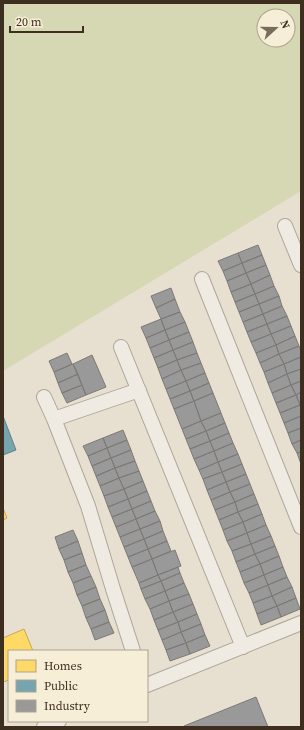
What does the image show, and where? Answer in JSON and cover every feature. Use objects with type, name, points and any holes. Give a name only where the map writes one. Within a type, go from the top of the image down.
[{"type":"lane","points":[[286,226],[301,265]]},
{"type":"lane","points":[[202,279],[301,527]]},
{"type":"lane","points":[[121,347],[243,646]]},
{"type":"lane","points":[[54,419],[139,390]]},
{"type":"lane","points":[[44,397],[88,506],[133,650]]},
{"type":"lane","points":[[148,685],[301,623]]},
{"type":"lane","points":[[44,727],[56,722]]},
{"type":"green space","points":[[3,3],[301,3],[301,191],[3,371]]},
{"type":"building: Homes","points":[[3,508],[7,518],[3,520]]},
{"type":"building: Homes","points":[[24,629],[33,650],[8,650],[8,680],[3,682],[3,638]]},
{"type":"building: Public","points":[[3,416],[16,450],[3,455]]},
{"type":"building: Industry","points":[[258,245],[262,255],[242,263],[238,253]]},
{"type":"building: Industry","points":[[238,253],[242,263],[223,271],[218,261]]},
{"type":"building: Industry","points":[[262,255],[266,265],[246,273],[242,263]]},
{"type":"building: Industry","points":[[242,263],[246,273],[227,281],[223,271]]},
{"type":"building: Industry","points":[[266,265],[270,275],[251,284],[246,273]]},
{"type":"building: Industry","points":[[246,273],[251,284],[231,292],[227,281]]},
{"type":"building: Industry","points":[[270,275],[274,286],[255,294],[251,284]]},
{"type":"building: Industry","points":[[251,284],[255,294],[235,302],[231,292]]},
{"type":"building: Industry","points":[[274,286],[279,296],[259,304],[255,294]]},
{"type":"building: Industry","points":[[171,288],[175,299],[156,308],[151,296]]},
{"type":"building: Industry","points":[[255,294],[259,304],[239,312],[235,302]]},
{"type":"building: Industry","points":[[279,296],[282,306],[263,314],[259,304]]},
{"type":"building: Industry","points":[[175,299],[180,312],[161,319],[156,308]]},
{"type":"building: Industry","points":[[259,304],[263,314],[243,322],[239,312]]},
{"type":"building: Industry","points":[[282,306],[287,316],[267,324],[263,314]]},
{"type":"building: Industry","points":[[180,312],[185,322],[165,330],[161,319]]},
{"type":"building: Industry","points":[[263,314],[267,324],[247,332],[243,322]]},
{"type":"building: Industry","points":[[287,316],[291,326],[271,334],[267,324]]},
{"type":"building: Industry","points":[[161,319],[165,330],[146,338],[141,327]]},
{"type":"building: Industry","points":[[185,322],[189,332],[169,340],[165,330]]},
{"type":"building: Industry","points":[[267,324],[271,334],[251,342],[247,332]]},
{"type":"building: Industry","points":[[291,326],[295,336],[276,345],[271,334]]},
{"type":"building: Industry","points":[[165,330],[169,340],[150,348],[146,338]]},
{"type":"building: Industry","points":[[189,332],[193,342],[173,350],[169,340]]},
{"type":"building: Industry","points":[[271,334],[276,345],[256,353],[251,342]]},
{"type":"building: Industry","points":[[295,336],[299,346],[279,354],[276,345]]},
{"type":"building: Industry","points":[[169,340],[173,350],[154,358],[150,348]]},
{"type":"building: Industry","points":[[193,342],[197,353],[177,360],[173,350]]},
{"type":"building: Industry","points":[[276,345],[279,354],[260,363],[256,353]]},
{"type":"building: Industry","points":[[299,346],[301,357],[284,364],[279,354]]},
{"type":"building: Industry","points":[[173,350],[177,360],[158,368],[154,358]]},
{"type":"building: Industry","points":[[67,353],[72,364],[54,372],[49,361]]},
{"type":"building: Industry","points":[[197,353],[201,363],[181,370],[177,360]]},
{"type":"building: Industry","points":[[279,354],[284,364],[264,372],[260,363]]},
{"type":"building: Industry","points":[[92,355],[106,387],[86,395],[73,364]]},
{"type":"building: Industry","points":[[301,357],[301,369],[287,374],[284,364]]},
{"type":"building: Industry","points":[[177,360],[181,370],[162,379],[158,368]]},
{"type":"building: Industry","points":[[201,363],[205,373],[186,381],[181,370]]},
{"type":"building: Industry","points":[[73,364],[78,374],[58,383],[54,372]]},
{"type":"building: Industry","points":[[284,364],[287,374],[268,383],[264,372]]},
{"type":"building: Industry","points":[[301,369],[301,381],[291,385],[287,374]]},
{"type":"building: Industry","points":[[181,370],[186,381],[166,389],[162,379]]},
{"type":"building: Industry","points":[[205,373],[209,383],[190,391],[186,381]]},
{"type":"building: Industry","points":[[78,374],[82,385],[62,393],[58,383]]},
{"type":"building: Industry","points":[[287,374],[291,385],[272,393],[268,383]]},
{"type":"building: Industry","points":[[186,381],[190,391],[170,399],[166,389]]},
{"type":"building: Industry","points":[[301,381],[301,392],[296,395],[291,385]]},
{"type":"building: Industry","points":[[209,383],[213,393],[194,401],[190,391]]},
{"type":"building: Industry","points":[[82,385],[86,395],[67,403],[62,393]]},
{"type":"building: Industry","points":[[291,385],[296,395],[276,403],[272,393]]},
{"type":"building: Industry","points":[[190,391],[194,401],[174,409],[170,399]]},
{"type":"building: Industry","points":[[301,392],[301,404],[300,405],[296,395]]},
{"type":"building: Industry","points":[[213,393],[221,413],[201,421],[194,401]]},
{"type":"building: Industry","points":[[296,395],[300,405],[280,413],[276,403]]},
{"type":"building: Industry","points":[[194,401],[201,421],[182,429],[174,409]]},
{"type":"building: Industry","points":[[300,405],[301,416],[284,423],[280,413]]},
{"type":"building: Industry","points":[[221,413],[225,423],[206,431],[201,421]]},
{"type":"building: Industry","points":[[301,416],[301,428],[288,433],[284,423]]},
{"type":"building: Industry","points":[[201,421],[206,431],[186,439],[182,429]]},
{"type":"building: Industry","points":[[225,423],[229,433],[210,441],[206,431]]},
{"type":"building: Industry","points":[[301,428],[301,440],[292,444],[288,433]]},
{"type":"building: Industry","points":[[123,430],[127,440],[107,448],[103,438]]},
{"type":"building: Industry","points":[[206,431],[210,441],[190,449],[186,439]]},
{"type":"building: Industry","points":[[229,433],[233,443],[214,451],[210,441]]},
{"type":"building: Industry","points":[[103,438],[107,448],[88,456],[83,446]]},
{"type":"building: Industry","points":[[127,440],[131,450],[111,458],[107,448]]},
{"type":"building: Industry","points":[[301,440],[301,452],[297,453],[292,444]]},
{"type":"building: Industry","points":[[210,441],[214,451],[194,459],[190,449]]},
{"type":"building: Industry","points":[[233,443],[238,454],[218,462],[214,451]]},
{"type":"building: Industry","points":[[107,448],[111,458],[92,466],[88,456]]},
{"type":"building: Industry","points":[[131,450],[135,461],[115,468],[111,458]]},
{"type":"building: Industry","points":[[214,451],[218,462],[199,470],[194,459]]},
{"type":"building: Industry","points":[[301,452],[301,464],[297,453]]},
{"type":"building: Industry","points":[[238,454],[242,464],[222,472],[218,462]]},
{"type":"building: Industry","points":[[111,458],[115,468],[96,476],[92,466]]},
{"type":"building: Industry","points":[[135,461],[139,471],[119,478],[115,468]]},
{"type":"building: Industry","points":[[218,462],[222,472],[203,479],[199,470]]},
{"type":"building: Industry","points":[[242,464],[246,474],[226,482],[222,472]]},
{"type":"building: Industry","points":[[115,468],[119,478],[100,486],[96,476]]},
{"type":"building: Industry","points":[[139,471],[143,481],[124,489],[119,478]]},
{"type":"building: Industry","points":[[222,472],[226,482],[207,490],[203,479]]},
{"type":"building: Industry","points":[[246,474],[250,484],[230,492],[226,482]]},
{"type":"building: Industry","points":[[119,478],[124,489],[104,496],[100,486]]},
{"type":"building: Industry","points":[[143,481],[147,491],[128,499],[124,489]]},
{"type":"building: Industry","points":[[226,482],[230,492],[211,500],[207,490]]},
{"type":"building: Industry","points":[[250,484],[254,494],[235,502],[230,492]]},
{"type":"building: Industry","points":[[124,489],[128,499],[108,507],[104,496]]},
{"type":"building: Industry","points":[[147,491],[151,501],[132,509],[128,499]]},
{"type":"building: Industry","points":[[230,492],[235,502],[215,510],[211,500]]},
{"type":"building: Industry","points":[[254,494],[258,504],[238,512],[235,502]]},
{"type":"building: Industry","points":[[128,499],[132,509],[112,517],[108,507]]},
{"type":"building: Industry","points":[[151,501],[155,511],[136,519],[132,509]]},
{"type":"building: Industry","points":[[235,502],[238,512],[219,520],[215,510]]},
{"type":"building: Industry","points":[[258,504],[262,514],[243,522],[238,512]]},
{"type":"building: Industry","points":[[132,509],[136,519],[116,527],[112,517]]},
{"type":"building: Industry","points":[[155,511],[160,521],[140,529],[136,519]]},
{"type":"building: Industry","points":[[238,512],[243,522],[223,530],[219,520]]},
{"type":"building: Industry","points":[[262,514],[266,525],[247,533],[243,522]]},
{"type":"building: Industry","points":[[136,519],[140,529],[120,537],[116,527]]},
{"type":"building: Industry","points":[[160,521],[163,531],[144,539],[140,529]]},
{"type":"building: Industry","points":[[243,522],[247,533],[227,541],[223,530]]},
{"type":"building: Industry","points":[[266,525],[271,536],[251,544],[247,533]]},
{"type":"building: Industry","points":[[140,529],[144,539],[124,547],[120,537]]},
{"type":"building: Industry","points":[[73,530],[78,541],[59,549],[55,537]]},
{"type":"building: Industry","points":[[163,531],[167,541],[148,549],[144,539]]},
{"type":"building: Industry","points":[[247,533],[251,544],[232,551],[227,541]]},
{"type":"building: Industry","points":[[271,536],[275,546],[255,554],[251,544]]},
{"type":"building: Industry","points":[[144,539],[148,549],[128,557],[124,547]]},
{"type":"building: Industry","points":[[78,541],[82,553],[64,560],[59,549]]},
{"type":"building: Industry","points":[[167,541],[171,551],[152,559],[148,549]]},
{"type":"building: Industry","points":[[251,544],[255,554],[236,562],[232,551]]},
{"type":"building: Industry","points":[[275,546],[279,556],[260,564],[255,554]]},
{"type":"building: Industry","points":[[148,549],[152,559],[132,567],[128,557]]},
{"type":"building: Industry","points":[[175,550],[181,566],[158,575],[152,559]]},
{"type":"building: Industry","points":[[82,553],[86,565],[68,572],[64,560]]},
{"type":"building: Industry","points":[[255,554],[260,564],[240,572],[236,562]]},
{"type":"building: Industry","points":[[279,556],[283,567],[264,575],[260,564]]},
{"type":"building: Industry","points":[[152,559],[158,575],[139,583],[132,567]]},
{"type":"building: Industry","points":[[260,564],[264,575],[244,583],[240,572]]},
{"type":"building: Industry","points":[[86,565],[91,576],[73,583],[68,572]]},
{"type":"building: Industry","points":[[178,567],[180,573],[161,581],[158,575]]},
{"type":"building: Industry","points":[[283,567],[287,577],[268,585],[264,575]]},
{"type":"building: Industry","points":[[180,573],[184,583],[165,591],[161,581]]},
{"type":"building: Industry","points":[[158,575],[161,581],[141,589],[139,583]]},
{"type":"building: Industry","points":[[264,575],[268,585],[249,593],[244,583]]},
{"type":"building: Industry","points":[[91,576],[96,587],[77,595],[73,583]]},
{"type":"building: Industry","points":[[287,577],[292,587],[272,596],[268,585]]},
{"type":"building: Industry","points":[[161,581],[165,591],[145,599],[141,589]]},
{"type":"building: Industry","points":[[184,583],[189,594],[169,601],[165,591]]},
{"type":"building: Industry","points":[[268,585],[272,596],[253,603],[249,593]]},
{"type":"building: Industry","points":[[96,587],[100,599],[82,606],[77,595]]},
{"type":"building: Industry","points":[[292,587],[296,598],[277,606],[272,596]]},
{"type":"building: Industry","points":[[165,591],[169,601],[150,609],[145,599]]},
{"type":"building: Industry","points":[[189,594],[193,604],[173,612],[169,601]]},
{"type":"building: Industry","points":[[272,596],[277,606],[257,614],[253,603]]},
{"type":"building: Industry","points":[[296,598],[300,609],[281,617],[277,606]]},
{"type":"building: Industry","points":[[100,599],[105,610],[86,618],[82,606]]},
{"type":"building: Industry","points":[[169,601],[173,612],[154,620],[150,609]]},
{"type":"building: Industry","points":[[193,604],[197,614],[178,622],[173,612]]},
{"type":"building: Industry","points":[[277,606],[281,617],[261,625],[257,614]]},
{"type":"building: Industry","points":[[105,610],[109,622],[91,629],[86,618]]},
{"type":"building: Industry","points":[[173,612],[178,622],[158,630],[154,620]]},
{"type":"building: Industry","points":[[197,614],[201,624],[181,632],[178,622]]},
{"type":"building: Industry","points":[[109,622],[114,633],[95,640],[91,629]]},
{"type":"building: Industry","points":[[178,622],[181,632],[162,640],[158,630]]},
{"type":"building: Industry","points":[[201,624],[205,635],[186,643],[181,632]]},
{"type":"building: Industry","points":[[181,632],[186,643],[166,650],[162,640]]},
{"type":"building: Industry","points":[[205,635],[210,646],[190,654],[186,643]]},
{"type":"building: Industry","points":[[186,643],[190,654],[170,661],[166,650]]},
{"type":"building: Industry","points":[[256,697],[268,727],[184,727],[184,726]]}]
